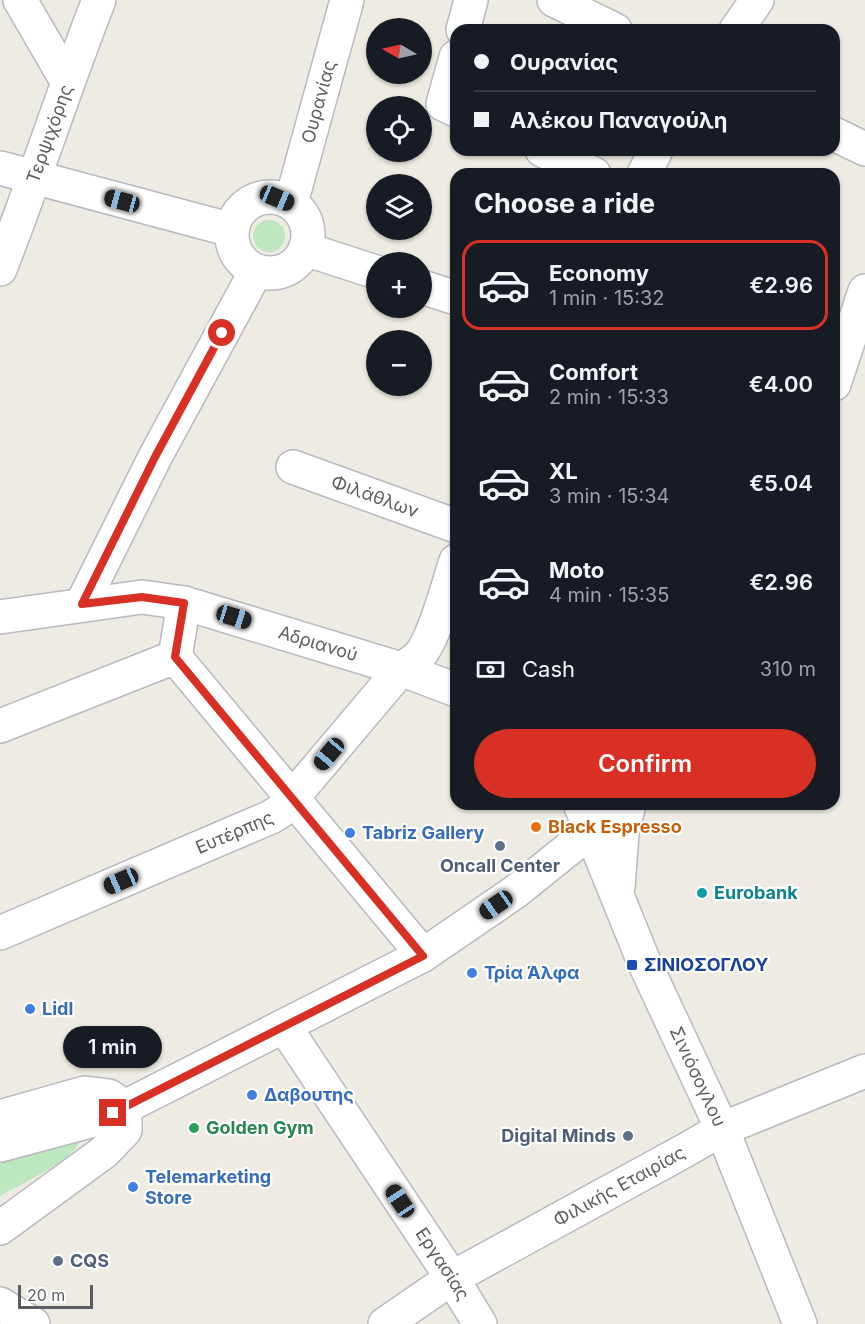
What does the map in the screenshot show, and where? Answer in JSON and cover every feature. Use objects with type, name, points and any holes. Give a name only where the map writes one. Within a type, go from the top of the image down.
[{"type":"street","points":[[20,0],[67,81]]},
{"type":"street","name":"Τερψιχόρης","points":[[3,253],[35,177],[67,81],[99,0]]},
{"type":"street","name":"Ουρανίας","points":[[291,203],[347,0]]},
{"type":"street","points":[[465,24],[471,0]]},
{"type":"street","points":[[556,0],[603,24]]},
{"type":"street","points":[[740,24],[757,0]]},
{"type":"street","points":[[450,79],[443,104],[450,107]]},
{"type":"street","points":[[840,137],[865,149]]},
{"type":"street","points":[[555,156],[581,168]]},
{"type":"street","points":[[0,168],[232,230]]},
{"type":"street","points":[[261,198],[277,198],[291,203],[306,224],[308,237],[305,249],[296,261],[285,270],[271,273],[256,271],[242,262],[234,247],[232,230],[237,216],[247,204],[261,198]]},
{"type":"street","points":[[305,249],[366,269]]},
{"type":"street","points":[[82,604],[155,457],[256,271]]},
{"type":"street","points":[[432,290],[450,296]]},
{"type":"street","points":[[840,366],[865,291]]},
{"type":"street","name":"Φιλάθλων","points":[[293,467],[450,524]]},
{"type":"street","name":"Ευτέρπης","points":[[1,931],[271,817],[282,810],[401,669],[418,658],[429,641],[450,579]]},
{"type":"street","name":"Αδριανού","points":[[0,617],[142,597],[184,603],[401,669],[450,688]]},
{"type":"street","points":[[184,603],[175,657],[423,956]]},
{"type":"street","points":[[0,726],[175,657]]},
{"type":"street","points":[[0,1145],[113,1113],[423,956],[514,892],[586,818],[601,810]]},
{"type":"street","points":[[618,897],[621,843],[628,810]]},
{"type":"street","name":"Σινιόσογλου","points":[[586,818],[644,962],[722,1128],[800,1324]]},
{"type":"street","name":"Εργασίας","points":[[284,1026],[452,1278],[480,1324]]},
{"type":"street","name":"Φιλικής Εταιρίας","points":[[385,1324],[452,1278],[722,1128],[865,1071]]},
{"type":"street","points":[[0,1117],[85,1094],[109,1096],[113,1113],[125,1130],[104,1152],[0,1228]]},
{"type":"street","points":[[0,1304],[33,1324]]},
{"type":"green space","points":[[269,220],[280,225],[285,236],[280,247],[269,252],[258,247],[253,236],[258,225]]},
{"type":"green space","points":[[80,1140],[76,1148],[58,1164],[0,1196],[0,1162]]},
{"type":"place","name":"Black Espresso","points":[[536,827]]},
{"type":"place","name":"Tabriz Gallery","points":[[350,833]]},
{"type":"place","name":"Oncall Center","points":[[500,846]]},
{"type":"place","name":"Eurobank","points":[[702,893]]},
{"type":"place","name":"ΣΙΝΙΟΣΟΓΛΟΥ","points":[[632,965]]},
{"type":"place","name":"Τρία Άλφα","points":[[472,973]]},
{"type":"place","name":"Lidl","points":[[30,1009]]},
{"type":"place","name":"Δαβουτης","points":[[252,1095]]},
{"type":"place","name":"Golden Gym","points":[[194,1128]]},
{"type":"place","name":"Digital Minds","points":[[628,1136]]},
{"type":"place","name":"Telemarketing Store","points":[[133,1187]]},
{"type":"place","name":"CQS","points":[[58,1261]]},
{"type":"route","points":[[113,1113],[423,956],[175,657],[184,603],[142,597],[82,604],[155,457],[222,333]]}]
